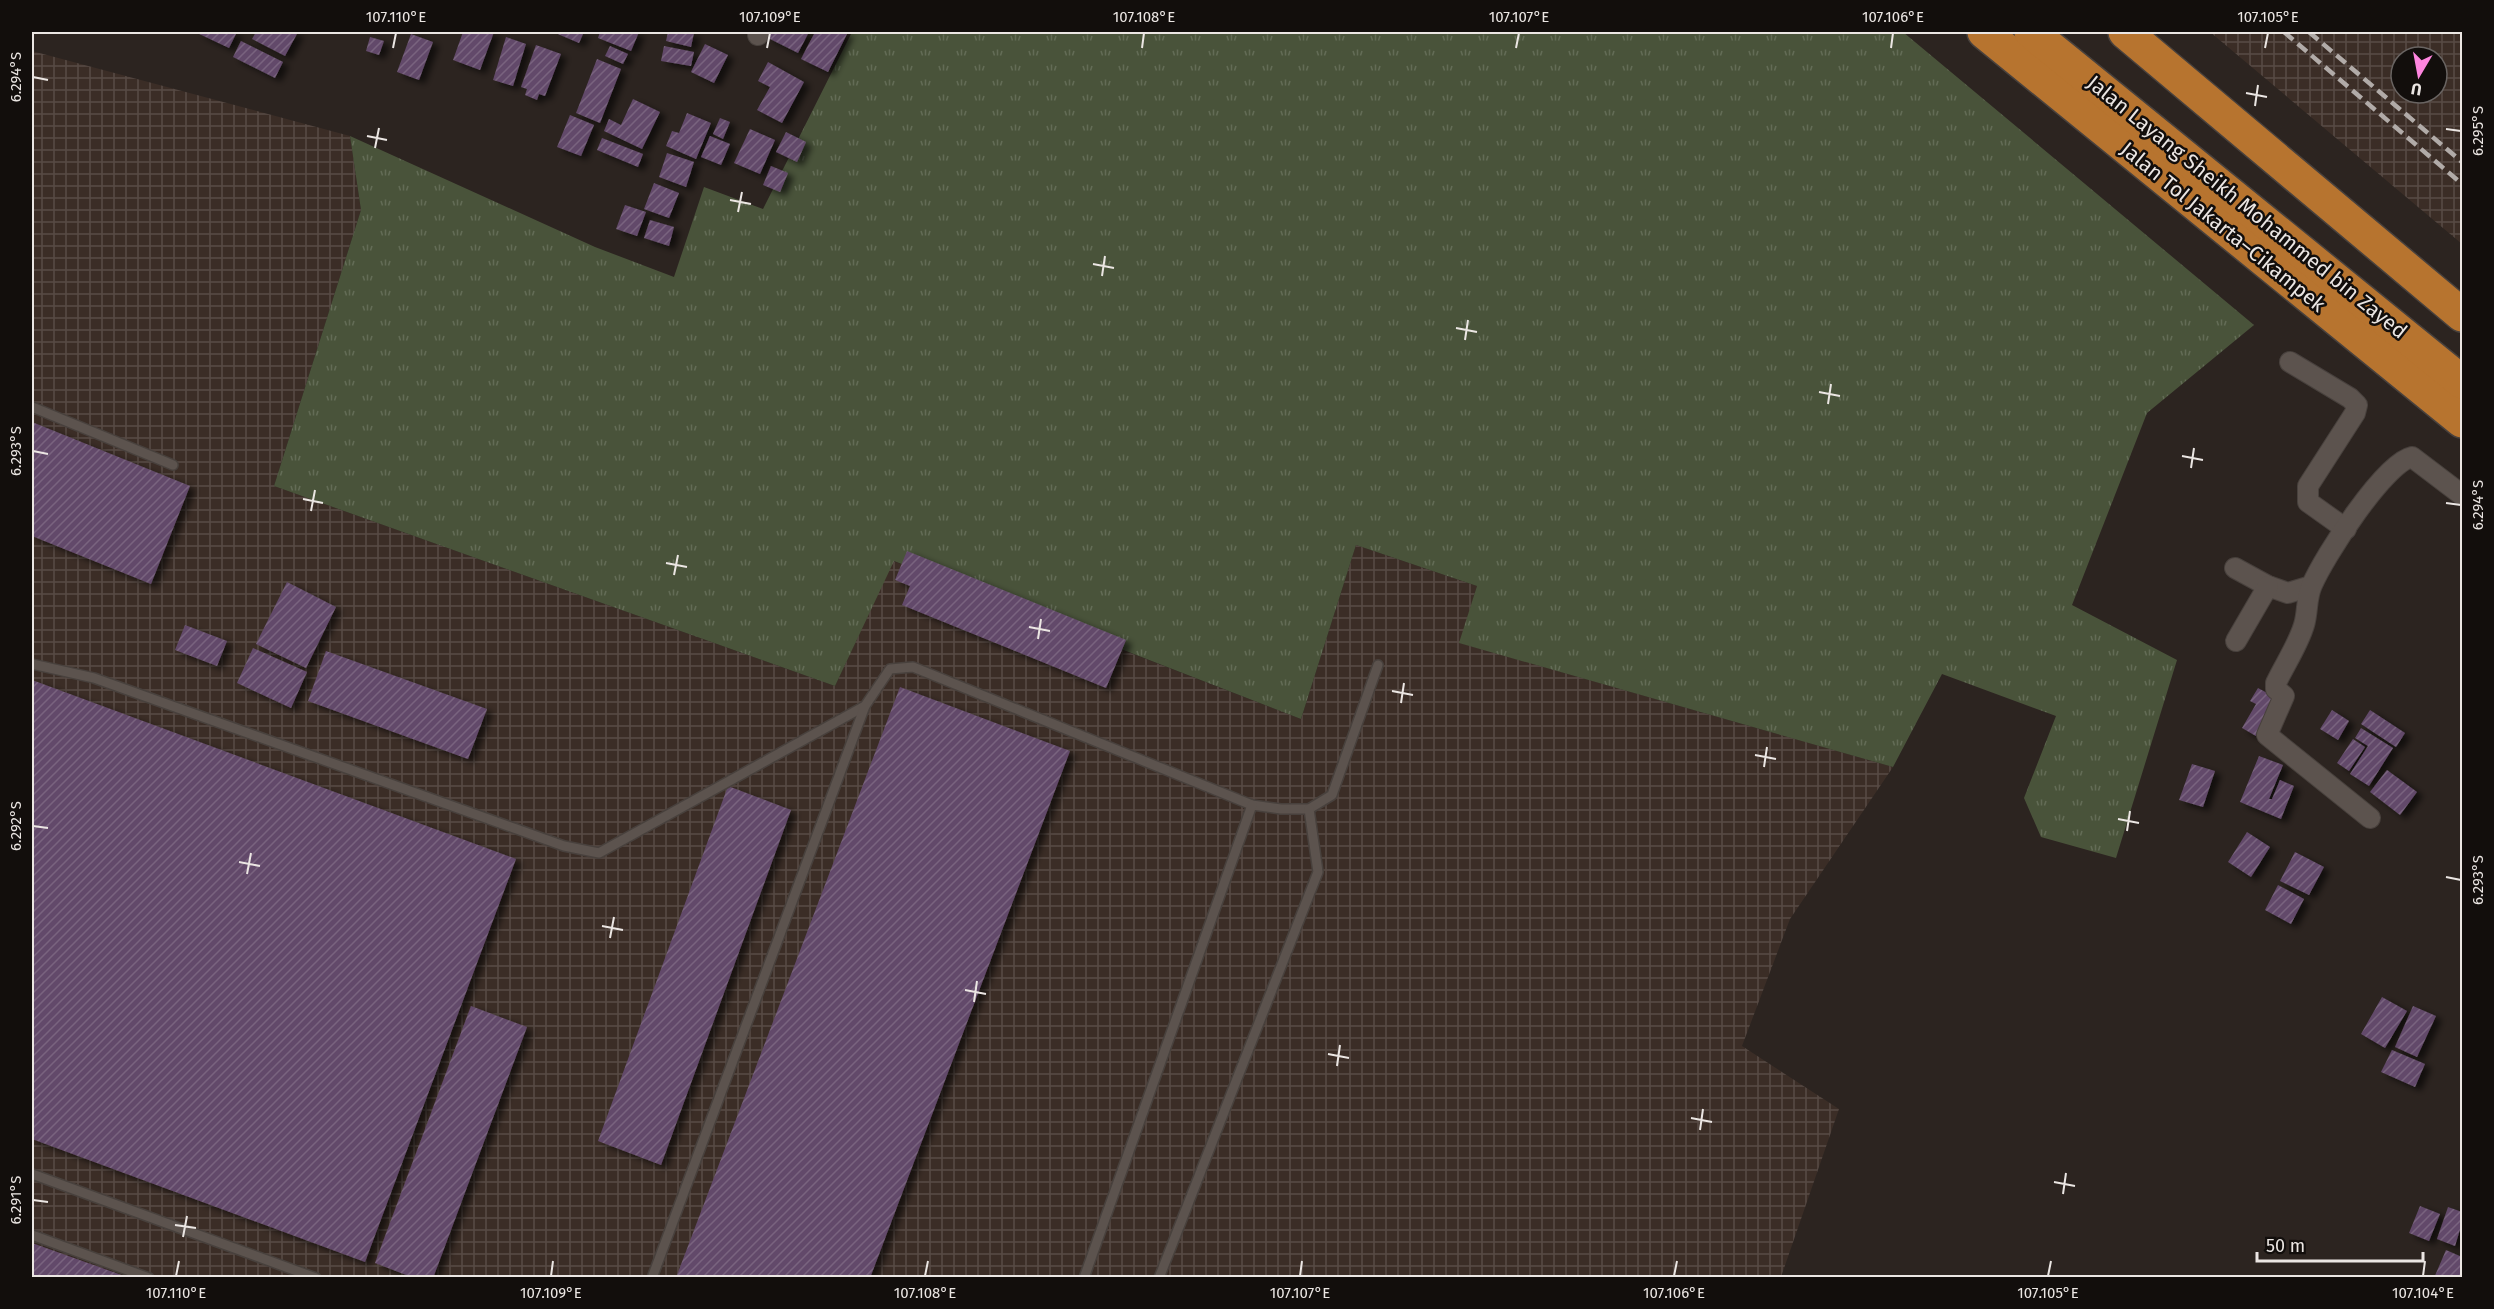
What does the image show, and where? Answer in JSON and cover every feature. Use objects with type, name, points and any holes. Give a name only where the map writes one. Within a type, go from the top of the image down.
[{"type":"highway","name":"Jalan Tol Jakarta–Cikampek","points":[[1983,32],[2463,421]]},
{"type":"highway","name":"Jalan Layang Sheikh Mohammed bin Zayed","points":[[2031,32],[2463,382]]},
{"type":"highway","name":"Jalan Layang Sheikh Mohammed bin Zayed","points":[[2065,32],[2262,196],[2463,355]]},
{"type":"highway","points":[[2125,32],[2463,315]]},
{"type":"street","points":[[2290,362],[2350,398],[2357,405],[2355,413],[2308,486],[2307,494],[2308,502],[2346,529]]},
{"type":"street","points":[[2370,818],[2267,735],[2284,696],[2276,689],[2276,683],[2304,626],[2311,586],[2374,487],[2405,459],[2412,457],[2463,495]]},
{"type":"street","points":[[2235,568],[2268,586],[2288,593],[2311,586]]},
{"type":"street","points":[[2236,641],[2268,586]]},
{"type":"lane","points":[[32,410],[173,465]]},
{"type":"lane","points":[[32,664],[94,678],[564,846],[598,853],[865,706]]},
{"type":"lane","points":[[652,1278],[865,706],[890,669],[913,667],[1252,805],[1281,809],[1309,809],[1332,795],[1378,665]]},
{"type":"lane","points":[[1084,1278],[1252,805]]},
{"type":"lane","points":[[1159,1278],[1318,873],[1309,809]]},
{"type":"lane","points":[[32,1174],[316,1278]]},
{"type":"lane","points":[[32,1235],[149,1278]]},
{"type":"shaded area","points":[[2210,32],[2462,32],[2462,244]]},
{"type":"shaded area","points":[[32,51],[350,136],[361,210],[274,486],[835,686],[893,561],[1301,719],[1356,545],[1477,586],[1460,643],[1893,767],[1790,919],[1742,1046],[1839,1109],[1781,1277],[32,1277]]},
{"type":"green space","points":[[852,32],[1903,32],[2254,325],[2147,413],[2072,605],[2177,660],[2116,858],[2041,837],[2024,798],[2056,716],[1942,674],[1893,767],[1459,643],[1477,586],[1356,545],[1301,719],[894,561],[835,686],[274,486],[361,210],[350,136],[595,247],[674,277],[704,187],[763,209]]},
{"type":"building","points":[[195,32],[237,32],[229,48]]},
{"type":"building","points":[[256,32],[298,32],[285,56],[252,39]]},
{"type":"building","points":[[463,32],[494,32],[480,70],[453,60]]},
{"type":"building","points":[[553,32],[584,32],[579,43]]},
{"type":"building","points":[[600,32],[639,32],[631,51],[598,38]]},
{"type":"building","points":[[668,32],[694,33],[691,47],[666,41]]},
{"type":"building","points":[[769,32],[809,32],[798,53],[766,37]]},
{"type":"building","points":[[815,32],[848,32],[828,72],[801,59]]},
{"type":"building","points":[[411,34],[433,42],[419,80],[397,72]]},
{"type":"building","points":[[370,37],[384,41],[379,55],[366,51]]},
{"type":"building","points":[[506,37],[526,44],[513,86],[493,80]]},
{"type":"building","points":[[241,41],[283,62],[275,78],[233,57]]},
{"type":"building","points":[[705,44],[728,55],[714,83],[691,72]]},
{"type":"building","points":[[536,45],[561,54],[545,96],[539,94],[537,100],[525,95],[527,89],[521,87]]},
{"type":"building","points":[[610,46],[628,54],[623,64],[605,56]]},
{"type":"building","points":[[664,46],[694,52],[691,66],[661,61]]},
{"type":"building","points":[[597,59],[621,69],[600,123],[576,113]]},
{"type":"building","points":[[768,62],[804,82],[782,123],[757,110],[770,87],[758,81]]},
{"type":"building","points":[[633,99],[660,112],[642,149],[604,131],[609,119],[621,125]]},
{"type":"building","points":[[687,113],[711,123],[696,159],[666,146],[672,131],[679,133]]},
{"type":"building","points":[[570,115],[594,125],[581,156],[557,147]]},
{"type":"building","points":[[720,118],[730,122],[723,139],[713,134]]},
{"type":"building","points":[[750,129],[775,140],[760,174],[734,163]]},
{"type":"building","points":[[786,132],[806,142],[797,162],[776,152]]},
{"type":"building","points":[[710,136],[730,144],[721,165],[701,157]]},
{"type":"building","points":[[602,138],[643,154],[638,167],[597,150]]},
{"type":"building","points":[[667,153],[694,162],[686,187],[659,177]]},
{"type":"building","points":[[771,166],[788,173],[780,192],[763,185]]},
{"type":"building","points":[[654,183],[679,193],[669,218],[644,209]]},
{"type":"building","points":[[625,205],[646,212],[637,236],[616,229]]},
{"type":"building","points":[[650,220],[674,227],[669,246],[644,238]]},
{"type":"building","points":[[32,422],[190,486],[151,584],[32,536]]},
{"type":"building","points":[[907,551],[1126,640],[1106,688],[902,605],[910,586],[895,580]]},
{"type":"building","points":[[287,582],[336,607],[306,668],[256,644]]},
{"type":"building","points":[[185,625],[227,641],[217,666],[175,650]]},
{"type":"building","points":[[253,648],[307,672],[291,708],[237,683]]},
{"type":"building","points":[[326,651],[487,709],[468,759],[308,701]]},
{"type":"building","points":[[32,680],[516,859],[365,1262],[32,1139]]},
{"type":"building","points":[[900,687],[1070,751],[870,1278],[683,1278],[677,1275]]},
{"type":"building","points":[[2258,688],[2278,699],[2256,736],[2242,728],[2256,704],[2250,701]]},
{"type":"building","points":[[2332,710],[2349,721],[2338,740],[2320,729]]},
{"type":"building","points":[[2370,710],[2405,733],[2396,747],[2361,724]]},
{"type":"building","points":[[2361,728],[2393,748],[2369,786],[2350,774],[2368,746],[2355,738]]},
{"type":"building","points":[[2353,739],[2365,747],[2349,771],[2337,763]]},
{"type":"building","points":[[2259,756],[2283,765],[2269,799],[2272,799],[2280,780],[2294,786],[2281,819],[2240,802]]},
{"type":"building","points":[[2192,764],[2215,771],[2203,807],[2179,800]]},
{"type":"building","points":[[2387,770],[2417,792],[2400,815],[2370,792]]},
{"type":"building","points":[[728,786],[791,810],[661,1165],[598,1141]]},
{"type":"building","points":[[2247,832],[2270,847],[2251,877],[2228,862]]},
{"type":"building","points":[[2295,852],[2324,867],[2309,895],[2280,881]]},
{"type":"building","points":[[2278,885],[2304,899],[2291,924],[2265,910]]},
{"type":"building","points":[[2382,997],[2407,1011],[2385,1048],[2361,1034]]},
{"type":"building","points":[[471,1006],[527,1027],[433,1278],[414,1278],[375,1263]]},
{"type":"building","points":[[2413,1006],[2436,1016],[2417,1057],[2395,1047]]},
{"type":"building","points":[[2392,1050],[2425,1064],[2415,1087],[2381,1072]]},
{"type":"building","points":[[2420,1206],[2440,1214],[2429,1241],[2409,1233]]},
{"type":"building","points":[[2448,1207],[2462,1212],[2462,1223],[2455,1246],[2437,1239]]},
{"type":"building","points":[[32,1243],[127,1277],[127,1278],[32,1278]]},
{"type":"building","points":[[2446,1250],[2462,1257],[2462,1278],[2434,1278]]},
{"type":"railway","points":[[2284,32],[2462,184]]},
{"type":"railway","points":[[2309,32],[2462,162]]}]
